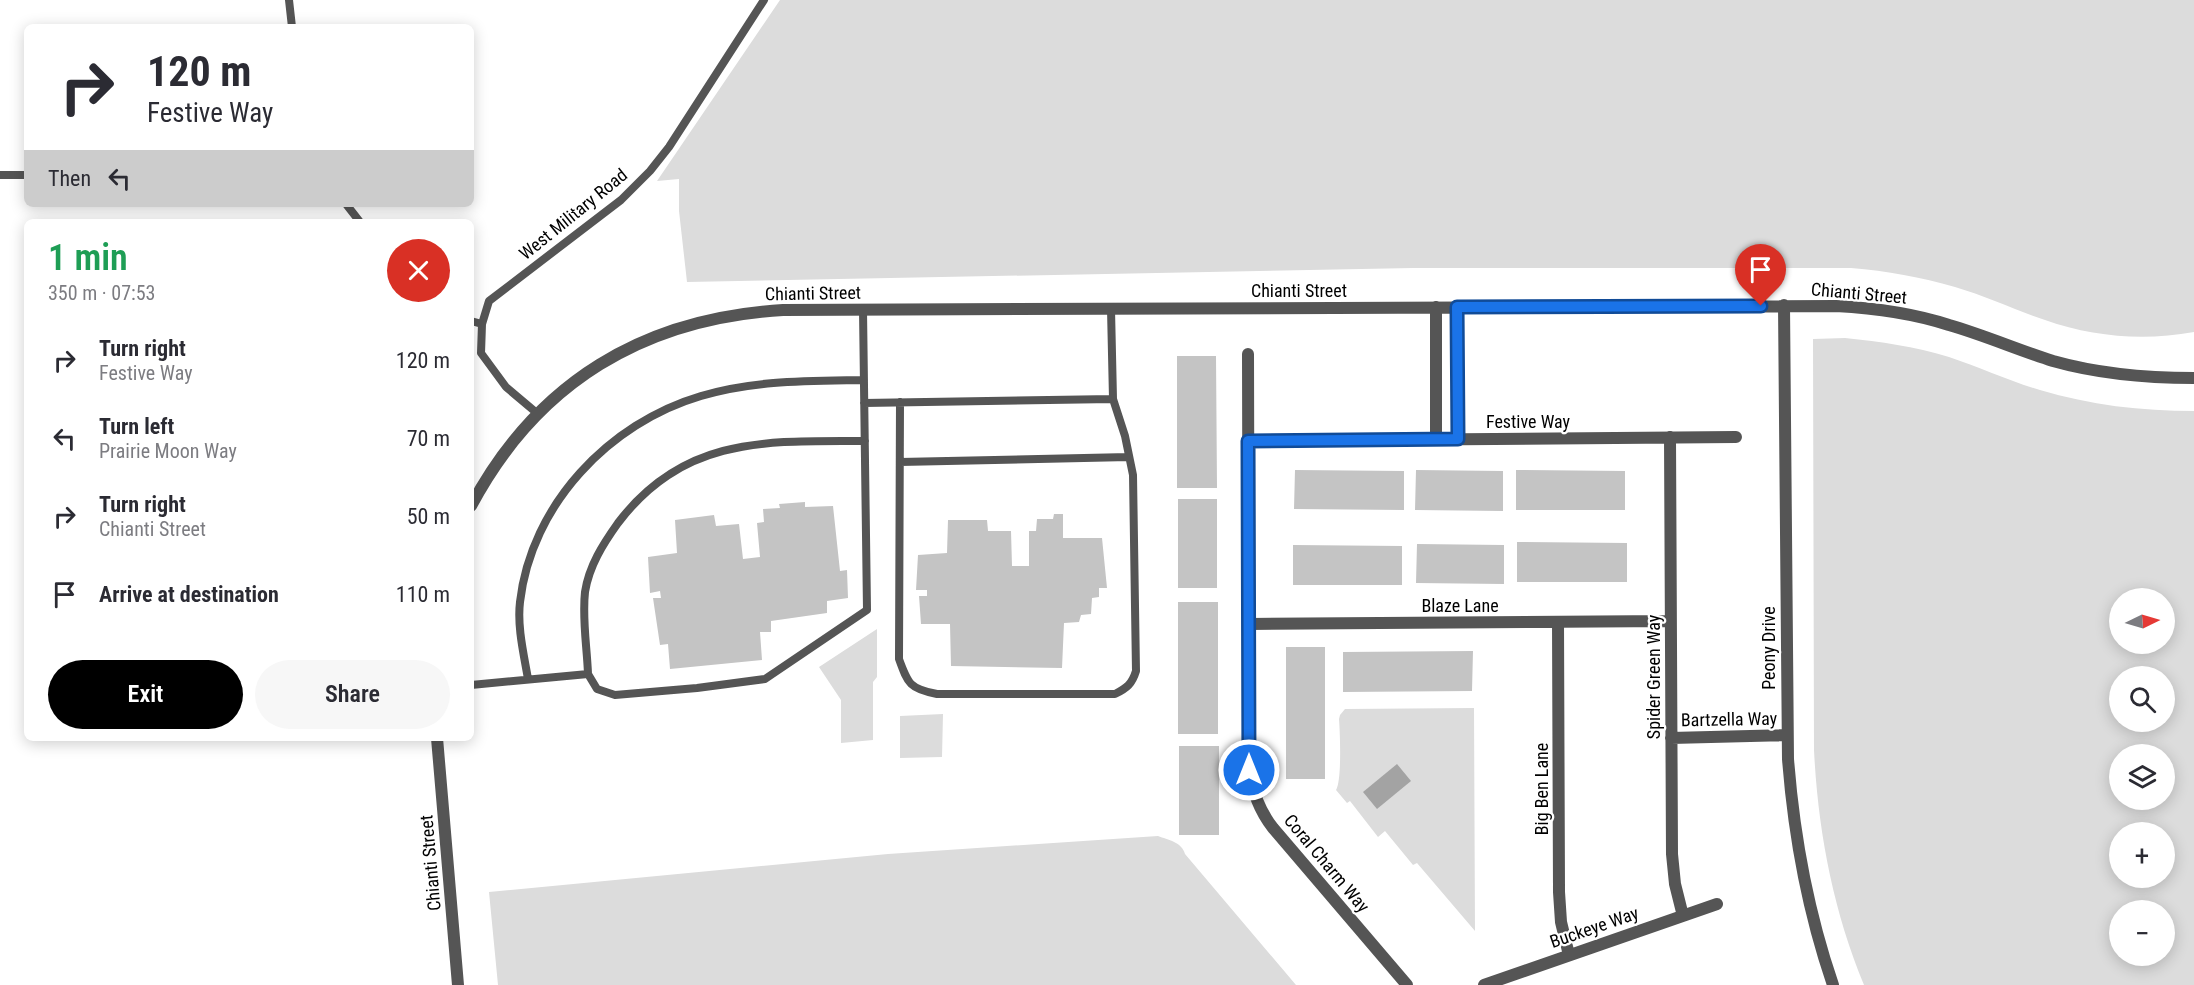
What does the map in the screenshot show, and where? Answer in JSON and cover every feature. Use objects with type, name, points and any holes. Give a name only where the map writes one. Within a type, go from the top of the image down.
[{"type":"street","name":"Peony Drive","points":[[1784,305],[1787,735],[1791,796],[1802,872],[1818,940],[1833,985]]},
{"type":"street","name":"Chianti Street","points":[[474,501],[499,459],[538,414],[575,382],[607,360],[634,345],[692,323],[753,312],[1836,306],[1891,311],[1947,324],[2052,361],[2080,368],[2135,376],[2194,378]]},
{"type":"street","points":[[1436,307],[1436,439]]},
{"type":"street","points":[[1457,307],[1458,439]]},
{"type":"street","name":"Coral Charm Way","points":[[1248,354],[1249,770],[1254,794],[1273,828],[1407,985]]},
{"type":"street","name":"Spider Green Way","points":[[1670,437],[1672,869],[1683,916]]},
{"type":"street","name":"Festive Way","points":[[1248,441],[1736,437]]},
{"type":"street","name":"Blaze Lane","points":[[1249,624],[1670,621]]},
{"type":"street","name":"Big Ben Lane","points":[[1558,622],[1559,892],[1561,922],[1569,955]]},
{"type":"street","name":"Bartzella Way","points":[[1671,738],[1787,735]]},
{"type":"street","name":"Chianti Street","points":[[437,741],[458,985]]},
{"type":"street","name":"Buckeye Way","points":[[1484,985],[1717,904]]},
{"type":"lane","points":[[289,0],[292,24]]},
{"type":"lane","name":"West Military Road","points":[[538,414],[506,387],[481,353],[482,324],[489,301],[621,200],[650,171],[669,147],[764,0]]},
{"type":"lane","points":[[0,175],[24,175]]},
{"type":"lane","points":[[348,207],[358,219]]},
{"type":"lane","points":[[900,402],[899,659],[907,682],[919,690],[937,694],[1115,694],[1132,683],[1136,671],[1133,475],[1125,436],[1113,399],[1111,309]]},
{"type":"lane","points":[[863,310],[865,441],[867,610],[765,679],[615,695],[597,689],[588,674],[584,614],[585,591],[592,567],[605,540],[632,505],[659,480],[684,464],[726,450],[758,444],[865,441]]},
{"type":"lane","points":[[474,322],[482,324]]},
{"type":"lane","points":[[528,679],[520,605],[525,570],[542,526],[569,484],[609,444],[654,414],[702,396],[746,387],[795,382],[864,380]]},
{"type":"lane","points":[[864,403],[1113,399]]},
{"type":"lane","points":[[900,462],[1129,457]]},
{"type":"lane","points":[[474,685],[588,674]]},
{"type":"shaded area","points":[[780,0],[2194,0],[2194,332],[2138,337],[2100,334],[2063,326],[1942,283],[1851,268],[1413,268],[687,282],[679,211],[679,179],[657,181]]},
{"type":"shaded area","points":[[1845,338],[1923,350],[2040,390],[2097,403],[2155,410],[2194,411],[2194,985],[1864,985],[1844,928],[1829,870],[1819,810],[1814,750],[1813,339]]},
{"type":"shaded area","points":[[877,629],[877,677],[873,682],[873,740],[841,743],[841,700],[819,667]]},
{"type":"shaded area","points":[[1474,708],[1475,931],[1417,863],[1413,865],[1385,831],[1378,837],[1350,801],[1347,803],[1336,790],[1340,767],[1339,719],[1345,709]]},
{"type":"shaded area","points":[[943,714],[942,757],[900,758],[900,716]]},
{"type":"shaded area","points":[[1397,764],[1411,781],[1377,809],[1363,792]]},
{"type":"shaded area","points":[[1158,836],[1181,847],[1296,985],[498,985],[489,892],[888,854]]},
{"type":"building","points":[[1177,356],[1216,356],[1217,488],[1177,488]]},
{"type":"building","points":[[1295,470],[1404,471],[1404,510],[1294,509]]},
{"type":"building","points":[[1416,470],[1503,471],[1503,511],[1415,510]]},
{"type":"building","points":[[1516,470],[1625,471],[1625,510],[1516,510]]},
{"type":"building","points":[[1178,499],[1217,499],[1217,588],[1178,588]]},
{"type":"building","points":[[805,502],[805,507],[833,506],[840,571],[847,570],[848,598],[827,601],[827,613],[771,621],[771,632],[760,632],[762,660],[670,669],[668,644],[660,645],[653,598],[661,598],[660,591],[650,593],[648,557],[677,553],[675,520],[714,515],[716,526],[739,524],[743,559],[760,557],[757,523],[764,522],[763,509],[780,508],[779,504]]},
{"type":"building","points":[[1054,514],[1063,514],[1063,538],[1102,538],[1107,588],[1099,588],[1099,597],[1092,598],[1091,614],[1081,615],[1079,622],[1064,623],[1062,668],[951,666],[950,624],[921,624],[919,596],[927,596],[927,590],[916,590],[918,555],[947,553],[948,520],[987,520],[988,531],[1011,531],[1012,566],[1029,566],[1029,531],[1036,531],[1037,519],[1053,519]]},
{"type":"building","points":[[1517,542],[1627,543],[1627,582],[1517,582]]},
{"type":"building","points":[[1417,544],[1504,545],[1504,584],[1416,583]]},
{"type":"building","points":[[1293,545],[1402,546],[1402,585],[1293,585]]},
{"type":"building","points":[[1178,602],[1218,602],[1218,734],[1178,734]]},
{"type":"building","points":[[1286,647],[1325,647],[1325,779],[1286,779]]},
{"type":"building","points":[[1473,651],[1472,691],[1343,692],[1343,652]]},
{"type":"building","points":[[1179,746],[1219,746],[1219,835],[1179,835]]},
{"type":"route","points":[[1249,770],[1248,441],[1458,439],[1457,307],[1761,306]]}]
